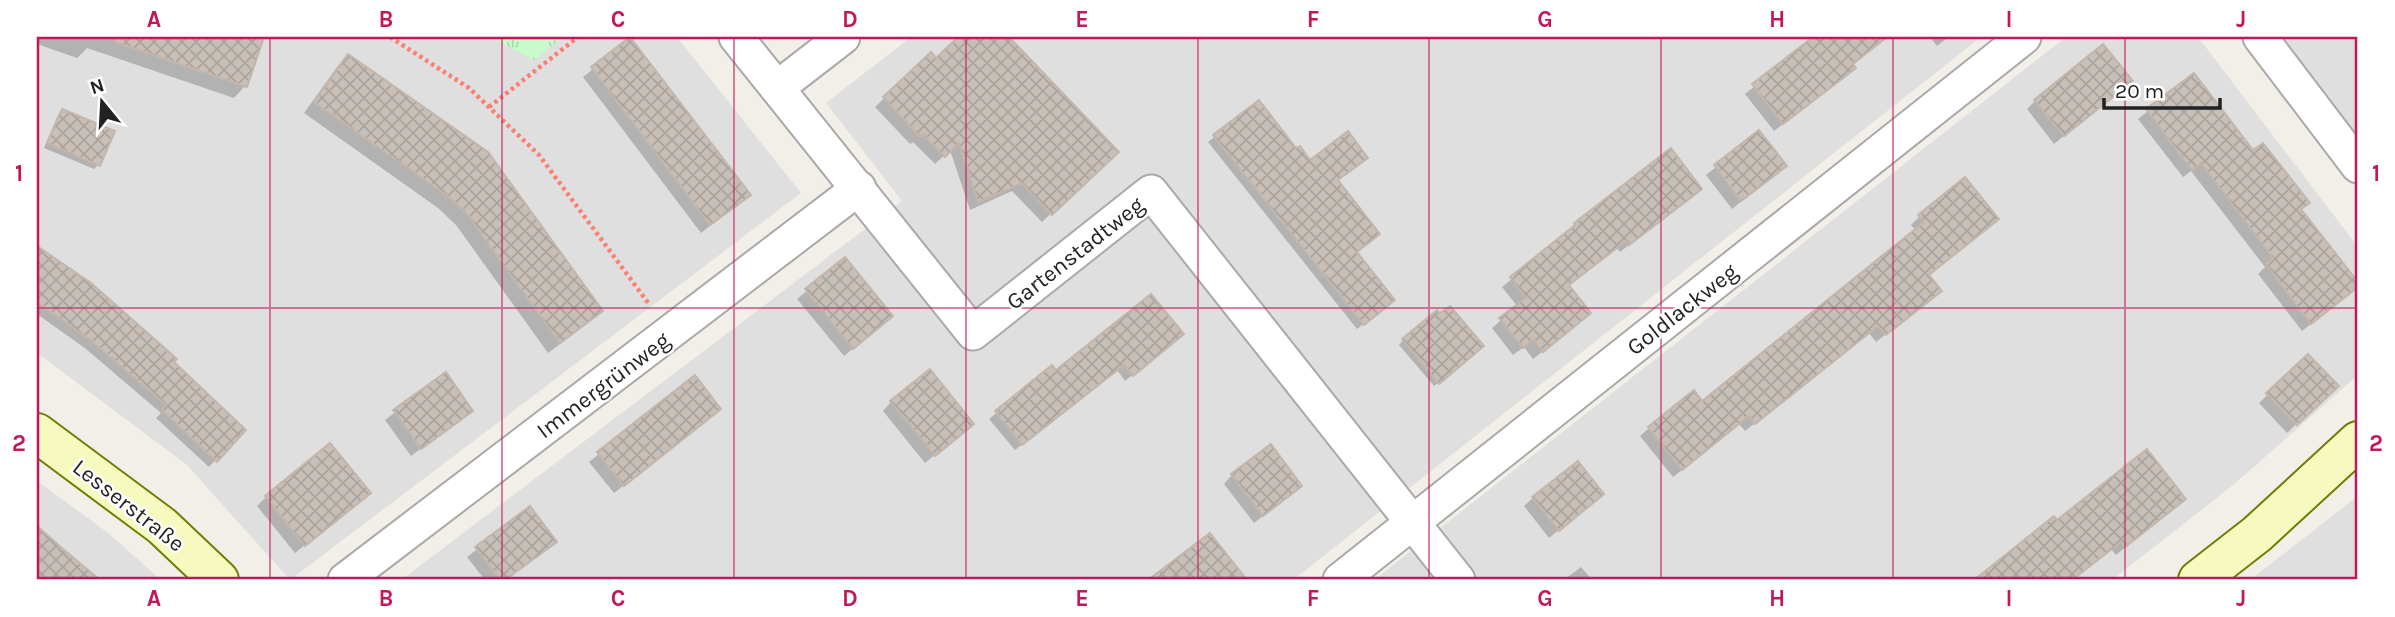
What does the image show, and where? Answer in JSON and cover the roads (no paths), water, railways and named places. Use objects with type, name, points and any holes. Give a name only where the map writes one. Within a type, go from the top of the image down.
[{"type":"main road","name":"Lesserstraße","points":[[37,433],[162,526],[219,580]]},
{"type":"main road","points":[[2198,580],[2257,534],[2358,441]]},
{"type":"street","name":"Gartenstadtweg","points":[[736,37],[974,332],[1151,192],[1458,580]]},
{"type":"street","points":[[777,88],[843,37]]},
{"type":"street","name":"Goldlackweg","points":[[1340,580],[2024,37]]},
{"type":"street","points":[[2260,37],[2358,166]]},
{"type":"street","name":"Immergrünweg","points":[[345,580],[859,188]]}]
